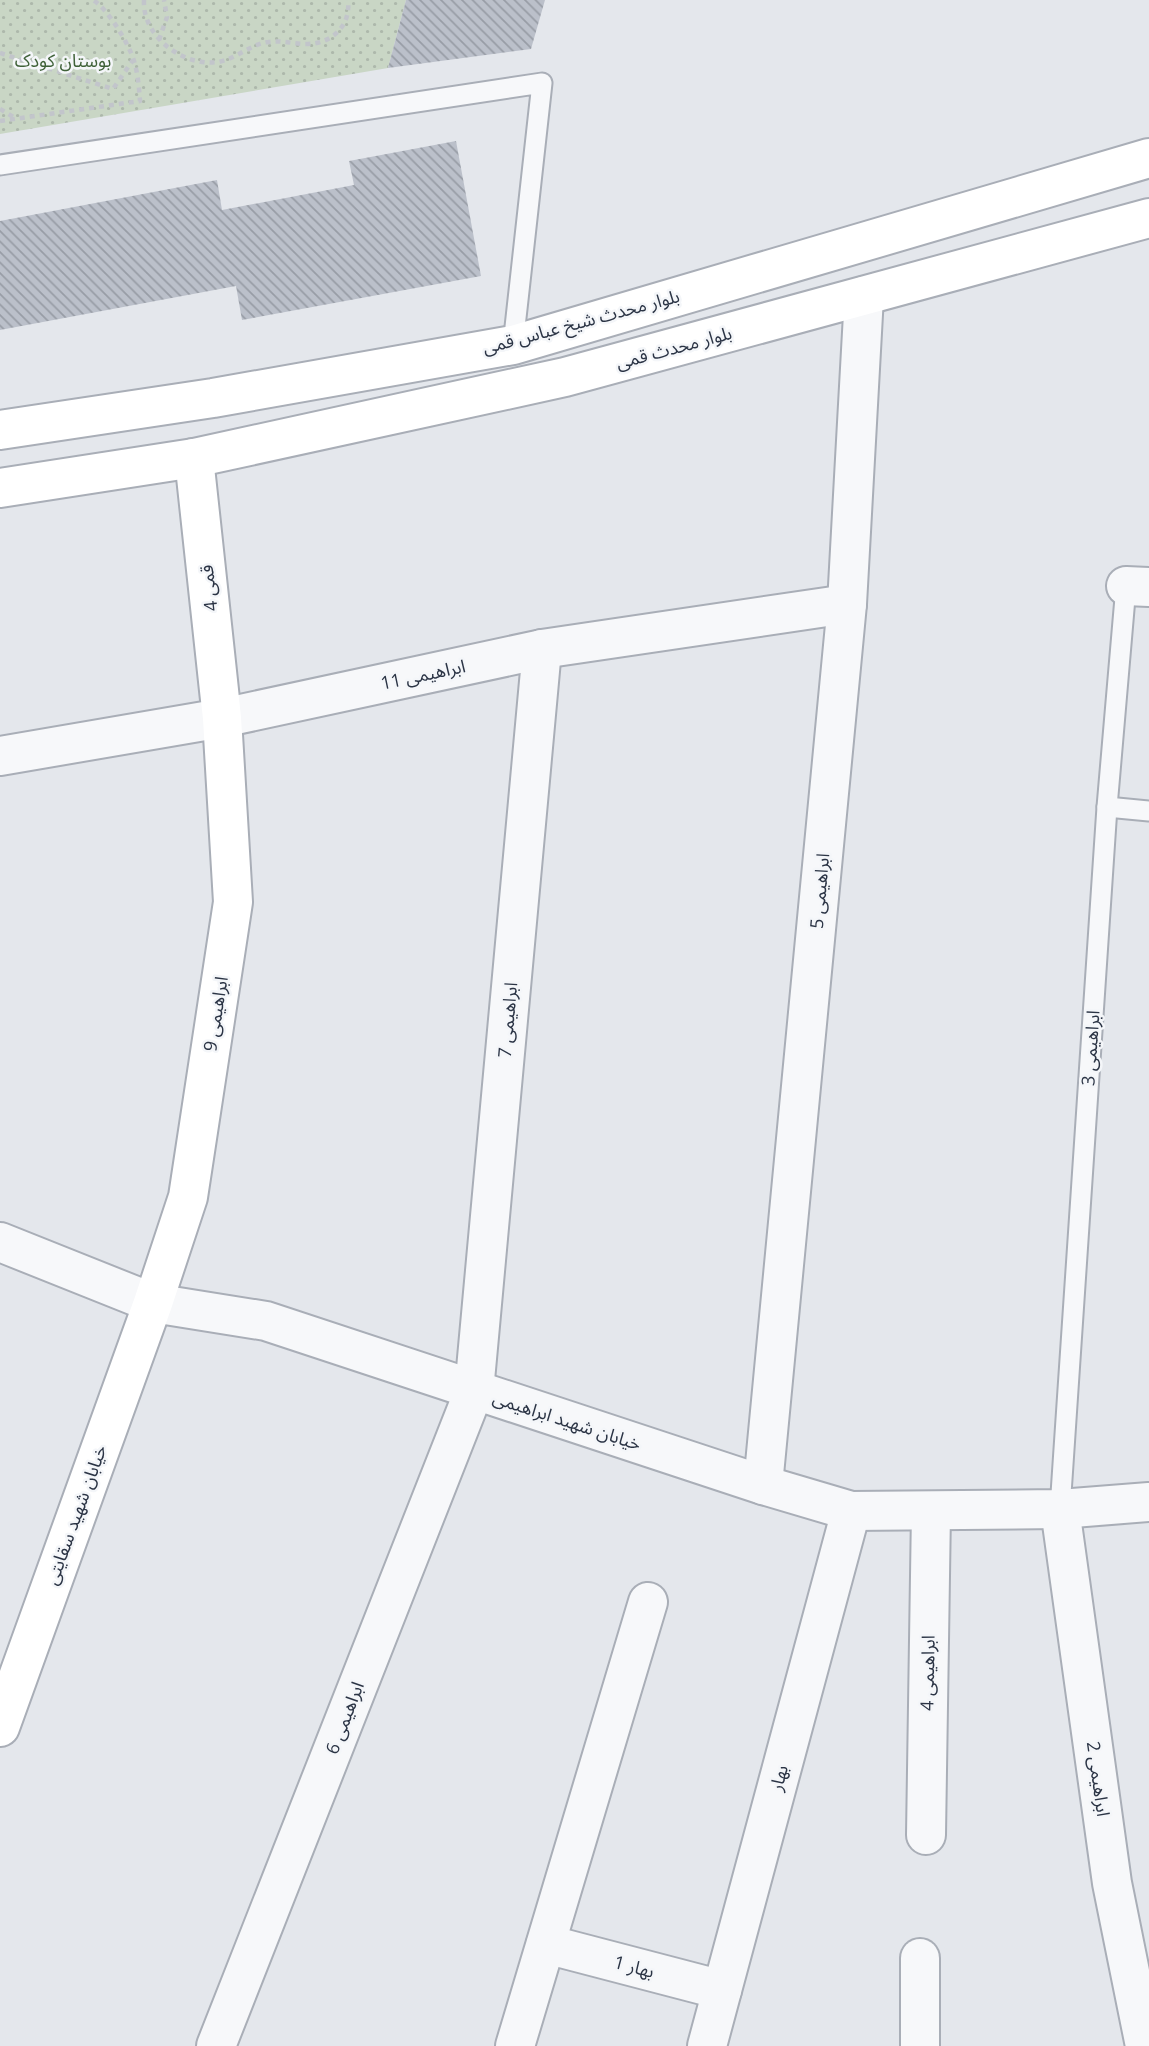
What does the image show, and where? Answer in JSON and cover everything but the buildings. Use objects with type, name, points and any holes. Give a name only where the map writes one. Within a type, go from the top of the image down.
[{"type":"main road","name":"بلوار محدث شیخ عباس قمی","points":[[0,430],[214,398],[513,345],[1149,158]]},
{"type":"main road","name":"بلوار محدث قمی","points":[[194,458],[565,377],[1149,218]]},
{"type":"main road","points":[[0,488],[194,458]]},
{"type":"main road","name":"قمی 4","points":[[194,458],[222,718]]},
{"type":"main road","name":"ابراهیمی 9","points":[[153,1303],[188,1197],[233,902],[222,718]]},
{"type":"main road","name":"خیابان شهید سقایتی","points":[[0,1727],[153,1303]]},
{"type":"street","name":"ابراهیمی 5","points":[[763,1485],[847,604],[864,296]]},
{"type":"street","name":"ابراهیمی 11","points":[[0,756],[222,718],[541,649],[847,604]]},
{"type":"street","name":"ابراهیمی 7","points":[[474,1391],[541,649]]},
{"type":"street","name":"خیابان شهید ابراهیمی","points":[[0,1242],[153,1303],[266,1321],[474,1391],[850,1511],[1060,1510],[1149,1502]]},
{"type":"street","name":"ابراهیمی 6","points":[[216,2046],[474,1391]]},
{"type":"street","name":"ابراهیمی 2","points":[[1060,1510],[1112,1883],[1145,2046]]},
{"type":"street","name":"بهار","points":[[707,2046],[850,1511]]},
{"type":"street","name":"ابراهیمی 4","points":[[926,1835],[931,1511]]},
{"type":"street","points":[[515,2046],[648,1602]]},
{"type":"street","name":"بهار 1","points":[[546,1944],[722,1990]]},
{"type":"street","points":[[920,1958],[920,2046]]},
{"type":"lane","points":[[0,165],[542,83],[513,345]]},
{"type":"lane","name":"ابراهیمی 3","points":[[1060,1510],[1107,807],[1138,586]]},
{"type":"lane","points":[[1107,807],[1149,811]]},
{"type":"path","points":[[0,121],[140,101],[134,59],[114,23],[93,0]]},
{"type":"path","points":[[144,0],[147,16],[159,40],[200,63],[220,61],[266,42],[324,42],[344,26],[349,10],[348,0]]},
{"type":"path","points":[[159,40],[167,17],[164,0]]},
{"type":"path","points":[[0,53],[113,89],[134,59]]},
{"type":"path","points":[[0,110],[17,119]]},
{"type":"green space","name":"بوستان کودک","points":[[0,0],[406,0],[388,68],[0,134]]}]
